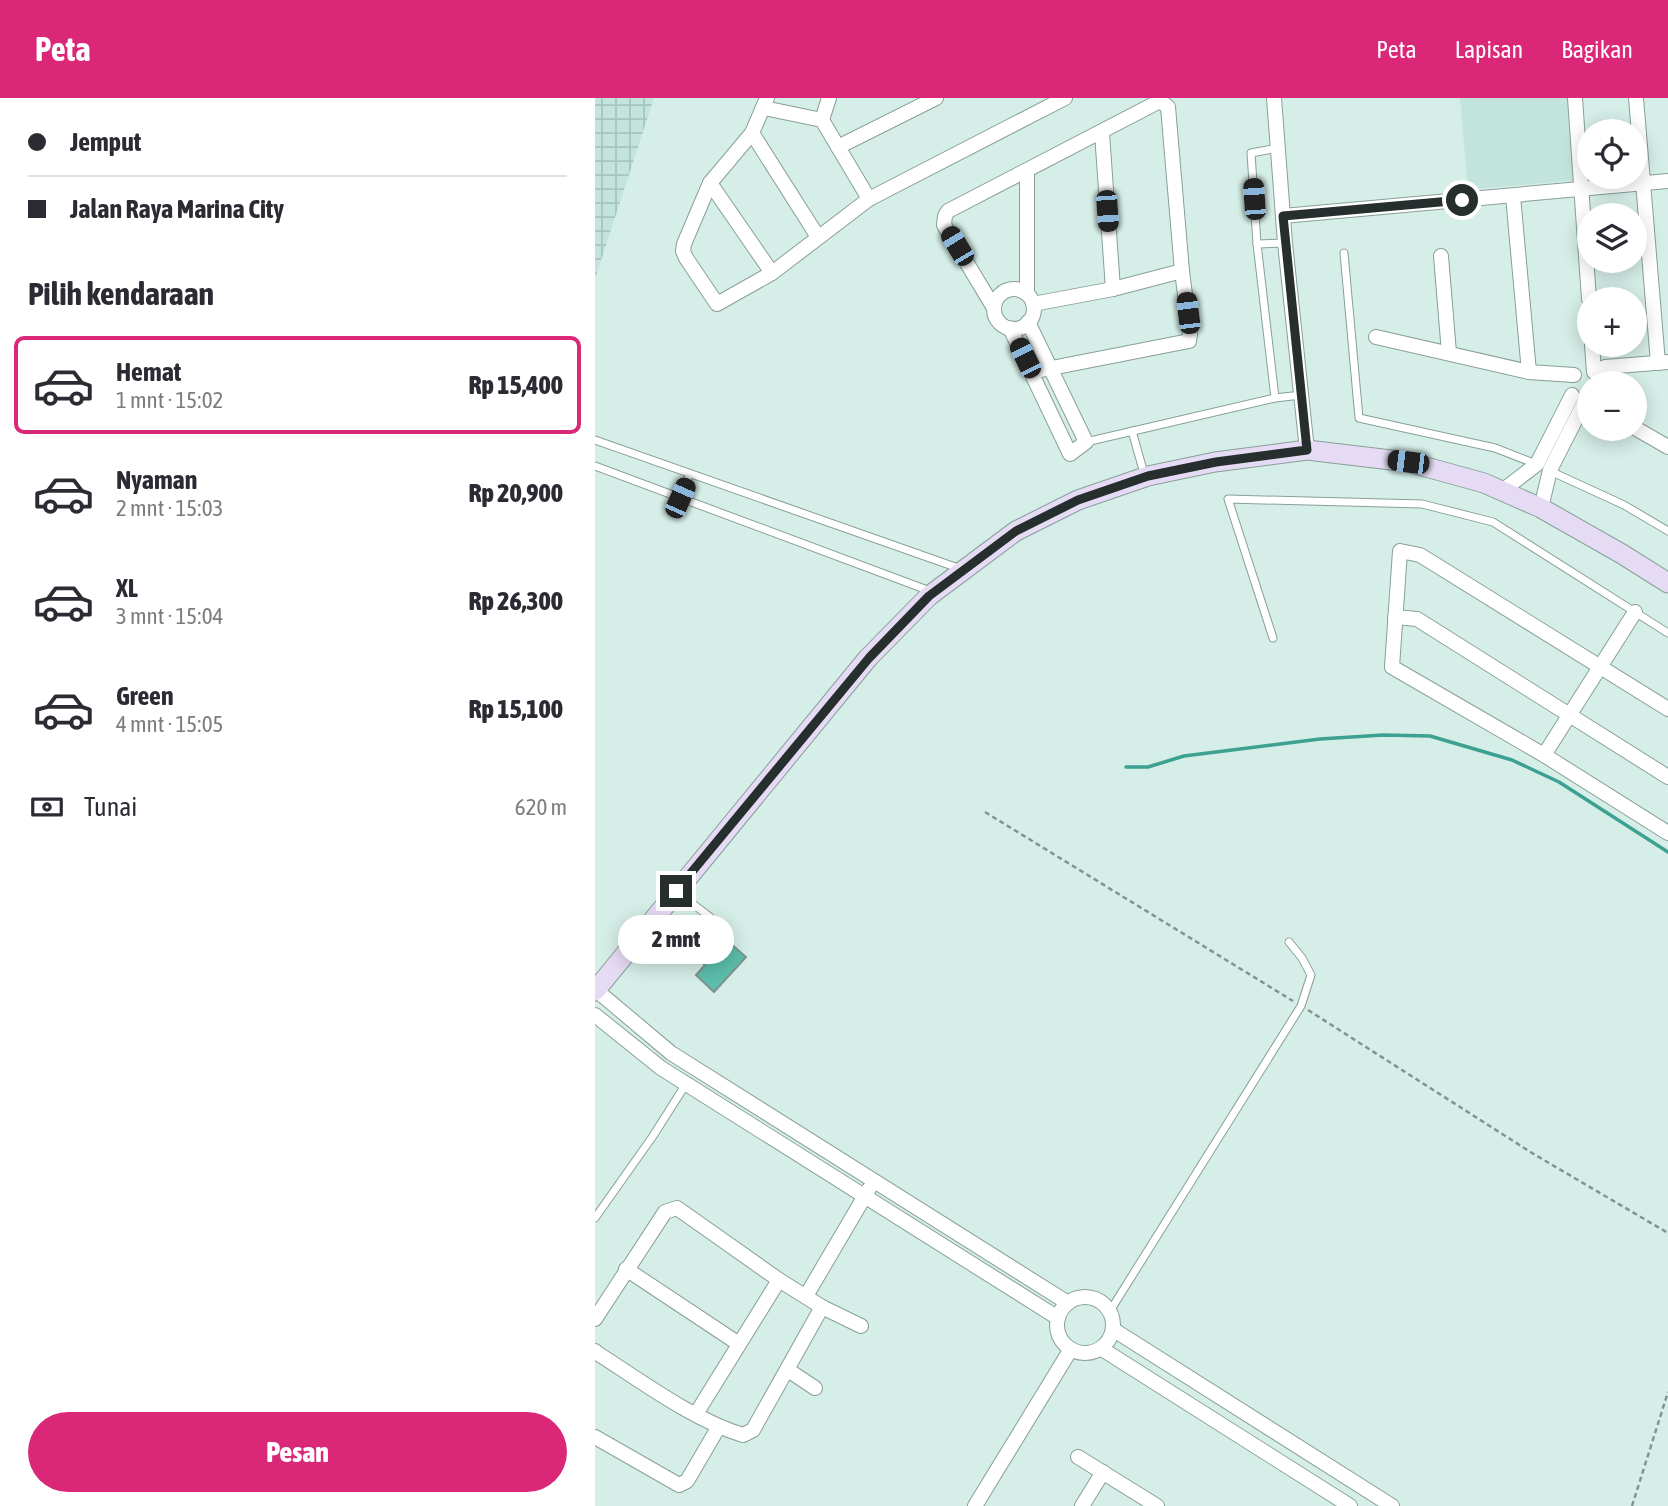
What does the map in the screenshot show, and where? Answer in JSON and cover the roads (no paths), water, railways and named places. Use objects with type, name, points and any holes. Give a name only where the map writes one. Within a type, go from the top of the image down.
[{"type":"main road","points":[[596,990],[869,658],[934,592],[1016,531],[1078,500],[1145,477],[1216,462],[1307,450],[1408,462],[1484,483],[1541,508],[1668,583]]},
{"type":"street","points":[[822,120],[829,98]]},
{"type":"street","points":[[838,147],[936,98]]},
{"type":"street","points":[[869,199],[822,120],[766,103],[752,133],[710,183],[683,251],[714,303],[721,304],[772,273],[869,199],[1065,98]]},
{"type":"street","points":[[1274,98],[1285,243],[1307,450]]},
{"type":"street","points":[[1575,98],[1577,128]]},
{"type":"street","points":[[1636,98],[1638,119]]},
{"type":"street","points":[[1028,322],[1051,368],[1086,442],[1070,454],[1010,328],[998,321],[994,308],[944,225],[944,216],[948,211],[1159,102],[1163,103],[1168,107],[1189,341],[1051,368],[1031,372]]},
{"type":"street","points":[[752,133],[818,237]]},
{"type":"street","points":[[1102,133],[1113,289]]},
{"type":"street","points":[[1010,328],[1023,327],[1034,311],[1030,299],[1027,171]]},
{"type":"street","points":[[1647,183],[1668,181]]},
{"type":"street","points":[[710,183],[772,273]]},
{"type":"street","points":[[1283,216],[1581,189],[1588,287]]},
{"type":"street","points":[[1602,371],[1605,367],[1663,362],[1644,189]]},
{"type":"street","points":[[1513,196],[1529,372]]},
{"type":"street","points":[[1441,256],[1449,353]]},
{"type":"street","points":[[994,308],[1003,292],[1015,289],[1030,299],[1113,289],[1182,271]]},
{"type":"street","points":[[1376,337],[1529,372],[1574,375]]},
{"type":"street","points":[[1577,373],[1570,381],[1577,393]]},
{"type":"street","points":[[1541,508],[1543,468],[1577,407]]},
{"type":"street","points":[[1647,435],[1668,447]]},
{"type":"street","points":[[1502,491],[1543,468]]},
{"type":"street","points":[[1668,709],[1420,555],[1400,551],[1392,667],[1544,755],[1668,833]]},
{"type":"street","points":[[1544,755],[1635,612]]},
{"type":"street","points":[[1395,617],[1417,619],[1668,777]]},
{"type":"street","points":[[596,990],[671,1054],[1068,1303]]},
{"type":"street","points":[[595,1015],[661,1068],[1058,1318]]},
{"type":"street","points":[[806,1296],[874,1181]]},
{"type":"street","points":[[595,1319],[665,1212],[677,1209],[779,1280],[822,1307],[861,1326]]},
{"type":"street","points":[[626,1269],[739,1344]]},
{"type":"street","points":[[696,1414],[779,1280]]},
{"type":"street","points":[[1086,1296],[1104,1303],[1110,1311],[1114,1330],[1102,1349],[1087,1354],[1071,1349],[1061,1339],[1058,1318],[1068,1303],[1086,1296]]},
{"type":"street","points":[[595,1351],[718,1428],[743,1435],[753,1430],[822,1307]]},
{"type":"street","points":[[1114,1330],[1392,1506]]},
{"type":"street","points":[[975,1506],[1071,1349]]},
{"type":"street","points":[[1102,1349],[1349,1506]]},
{"type":"street","points":[[788,1370],[815,1388]]},
{"type":"street","points":[[595,1437],[679,1485],[687,1481],[718,1428]]},
{"type":"street","points":[[1078,1457],[1157,1506]]},
{"type":"street","points":[[1081,1506],[1103,1472]]},
{"type":"lane","points":[[1275,398],[1257,244],[1251,153],[1278,148]]},
{"type":"lane","points":[[1257,244],[1285,243]]},
{"type":"lane","points":[[1344,253],[1359,418],[1495,448],[1623,505],[1668,531]]},
{"type":"lane","points":[[1086,442],[1275,398],[1301,395]]},
{"type":"lane","points":[[1132,431],[1145,477]]},
{"type":"lane","points":[[595,440],[964,570]]},
{"type":"lane","points":[[595,466],[934,592]]},
{"type":"lane","points":[[680,498],[690,474]]},
{"type":"lane","points":[[1273,638],[1228,499],[1423,504],[1493,522],[1668,633]]},
{"type":"lane","points":[[676,891],[710,917]]},
{"type":"lane","points":[[1110,1311],[1301,1006],[1311,975],[1289,942]]},
{"type":"lane","points":[[595,1218],[686,1084]]},
{"type":"lane","points":[[1349,1506],[1360,1486]]},
{"type":"waterway","points":[[1126,767],[1148,767],[1184,756],[1320,739],[1383,735],[1430,736],[1512,760],[1559,782],[1668,852]]}]
